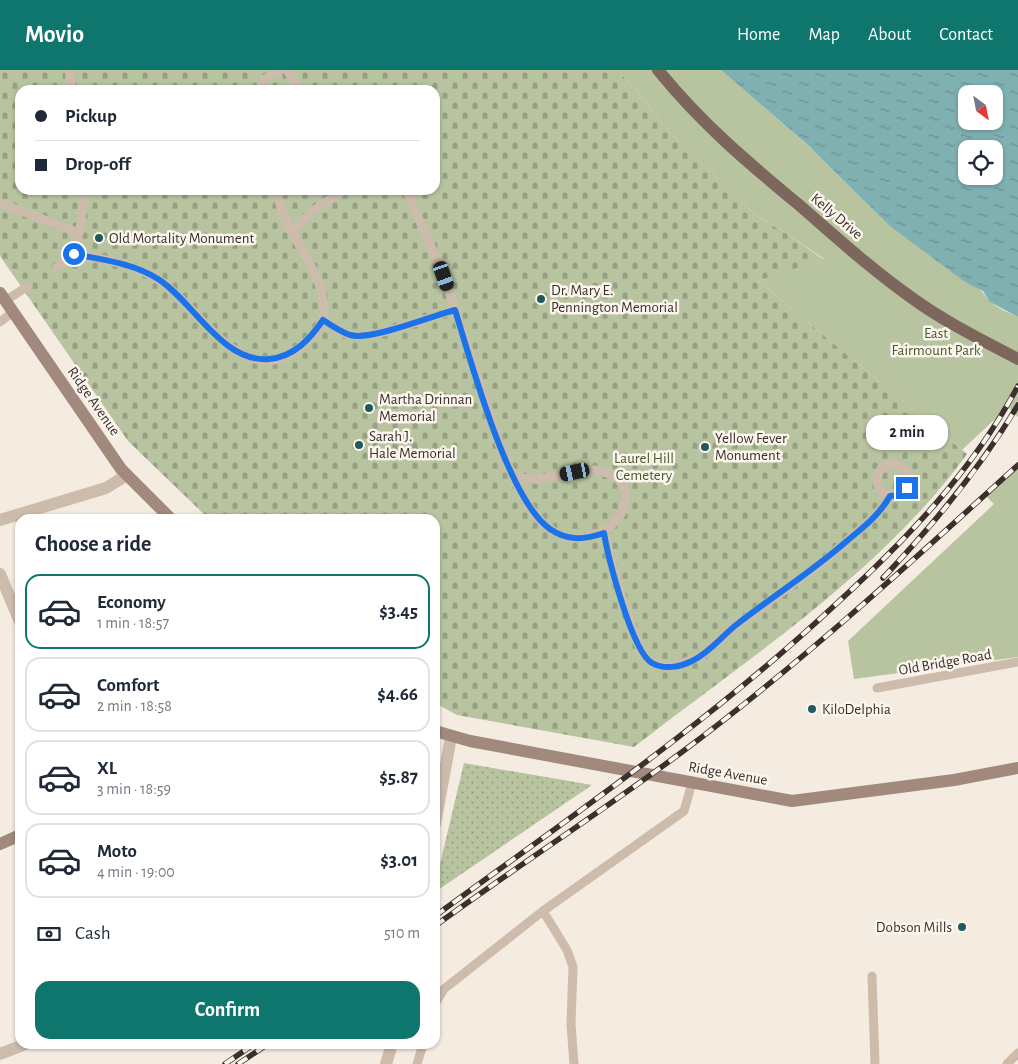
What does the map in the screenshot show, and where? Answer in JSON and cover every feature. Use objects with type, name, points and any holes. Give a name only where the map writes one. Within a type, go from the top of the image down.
[{"type":"main road","name":"Kelly Drive","points":[[658,70],[684,101],[724,142],[879,273],[913,299],[952,324],[1018,359]]},
{"type":"main road","name":"Ridge Avenue","points":[[3,297],[127,476],[166,514]]},
{"type":"main road","name":"Ridge Avenue","points":[[440,733],[451,737],[792,801],[963,779],[1018,768]]},
{"type":"main road","points":[[0,844],[15,837]]},
{"type":"street","points":[[20,514],[106,488],[127,476]]},
{"type":"street","points":[[0,520],[15,515]]},
{"type":"street","points":[[0,574],[15,610]]},
{"type":"street","points":[[440,797],[451,737]]},
{"type":"street","points":[[0,1054],[15,1048]]},
{"type":"street","points":[[386,1064],[390,1049]]},
{"type":"lane","points":[[69,70],[71,85]]},
{"type":"lane","points":[[262,85],[265,79],[280,70]]},
{"type":"lane","points":[[287,70],[296,85]]},
{"type":"lane","points":[[57,266],[74,254],[83,195]]},
{"type":"lane","points":[[74,254],[126,265],[158,279],[187,303],[222,341],[250,358],[272,359],[293,352],[307,341],[323,320],[320,291],[302,248],[282,214],[277,195]]},
{"type":"lane","points":[[292,231],[334,195]]},
{"type":"lane","points":[[408,195],[432,245],[497,439],[514,476],[534,512],[550,529],[573,539],[604,533],[616,523],[626,502],[625,489],[612,475],[592,470],[539,479],[514,476]]},
{"type":"lane","points":[[0,203],[79,232]]},
{"type":"lane","points":[[3,297],[28,286]]},
{"type":"lane","points":[[323,320],[343,332],[358,336],[379,333],[455,310]]},
{"type":"lane","points":[[0,322],[13,312]]},
{"type":"lane","points":[[604,533],[617,583],[641,652],[653,664],[671,667],[700,657],[737,625],[824,561],[873,518],[890,496]]},
{"type":"lane","name":"Old Bridge Road","points":[[877,688],[1018,662]]},
{"type":"lane","points":[[440,995],[444,988],[543,911],[684,811],[692,783]]},
{"type":"lane","points":[[543,911],[567,950],[572,966],[571,1024],[574,1064]]},
{"type":"lane","points":[[872,976],[872,1063]]},
{"type":"lane","points":[[417,1064],[422,1049]]},
{"type":"lane","points":[[1006,1064],[1018,1053]]},
{"type":"green space","name":"Laurel Hill Cemetery","points":[[0,70],[618,70],[670,132],[755,215],[789,235],[824,260],[758,281],[967,454],[933,497],[895,537],[854,575],[767,647],[634,747],[457,715],[440,706],[440,514],[204,514],[128,441],[0,256]]},
{"type":"green space","name":"East Fairmount Park","points":[[618,70],[721,70],[965,282],[977,287],[996,306],[1018,317],[1018,417],[1008,407],[962,450],[758,281],[824,259],[755,215],[670,132]]},
{"type":"green space","points":[[1018,465],[1018,657],[854,679],[848,641],[994,504],[985,495]]},
{"type":"green space","points":[[464,763],[592,785],[440,889],[440,864]]},
{"type":"water","points":[[721,70],[1018,70],[1018,317],[990,302],[983,291],[965,282],[890,226],[809,146]]},
{"type":"railway","points":[[440,912],[640,766],[788,648],[887,555],[936,503],[980,447],[1018,386]]},
{"type":"railway","points":[[883,578],[972,474],[1018,405]]},
{"type":"railway","points":[[440,922],[682,752],[769,684],[853,613],[1018,465]]},
{"type":"railway","points":[[225,1064],[247,1049]]},
{"type":"railway","points":[[238,1064],[260,1049]]},
{"type":"place","name":"Old Mortality Monument","points":[[99,238]]},
{"type":"place","name":"Dr. Mary E. Pennington Memorial","points":[[541,299]]},
{"type":"place","name":"Martha Drinnan Memorial","points":[[369,408]]},
{"type":"place","name":"Sarah J. Hale Memorial","points":[[359,445]]},
{"type":"place","name":"Yellow Fever Monument","points":[[705,447]]},
{"type":"place","name":"KiloDelphia","points":[[812,709]]},
{"type":"place","name":"Dobson Mills","points":[[962,927]]},
{"type":"route","points":[[74,254],[126,265],[148,273],[187,303],[222,341],[242,356],[260,360],[284,356],[301,347],[323,320],[343,332],[358,336],[379,333],[455,310],[497,439],[529,505],[542,523],[566,537],[581,539],[604,533],[607,551],[638,646],[644,657],[658,666],[678,666],[700,657],[747,617],[777,597],[833,554],[881,510],[890,496],[900,495],[907,488]]}]
